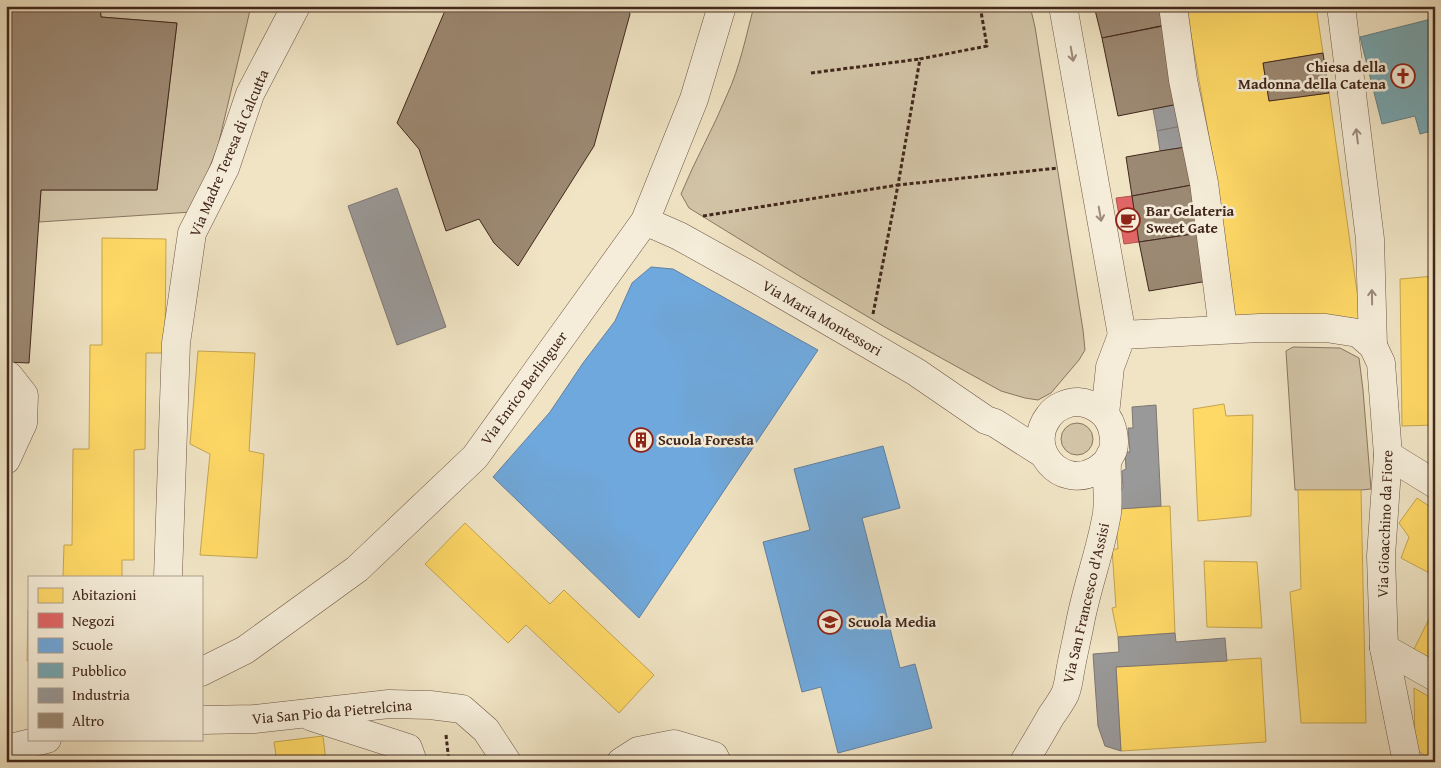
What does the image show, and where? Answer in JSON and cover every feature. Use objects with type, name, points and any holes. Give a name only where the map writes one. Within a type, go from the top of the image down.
[{"type":"street","name":"Via Madre Teresa di Calcutta","points":[[168,576],[176,343],[192,234],[225,168],[250,94],[296,6]]},
{"type":"street","name":"Via Enrico Berlinguer","points":[[202,672],[245,650],[357,569],[475,457],[653,225],[722,6]]},
{"type":"street","points":[[1063,6],[1122,335],[1110,367],[1105,414]]},
{"type":"street","points":[[1173,6],[1183,80],[1204,183],[1223,329]]},
{"type":"street","name":"Via Gioacchino da Fiore","points":[[1341,6],[1370,239],[1373,346],[1381,363],[1388,456],[1381,556],[1384,648],[1407,762]]},
{"type":"street","name":"Via Maria Montessori","points":[[653,225],[751,276],[916,372],[986,420],[1042,453]]},
{"type":"street","points":[[1122,335],[1223,329],[1326,328],[1358,333],[1373,346]]},
{"type":"street","points":[[1078,402],[1110,367]]},
{"type":"street","points":[[6,376],[24,395],[23,423],[6,460]]},
{"type":"street","points":[[1078,402],[1092,404],[1105,414],[1112,425],[1115,438],[1113,450],[1107,462],[1096,471],[1084,476],[1071,476],[1058,471],[1049,463],[1042,453],[1040,440],[1045,421],[1050,414],[1060,406],[1078,402]]},
{"type":"street","points":[[995,424],[1045,421]]},
{"type":"street","points":[[1388,456],[1435,484]]},
{"type":"street","name":"Via San Francesco d'Assisi","points":[[1024,762],[1066,693],[1082,612],[1106,515],[1108,500],[1107,462]]},
{"type":"street","points":[[1384,648],[1435,677]]},
{"type":"street","name":"Via San Pio da Pietrelcina","points":[[202,720],[254,719],[389,704],[430,705],[462,709],[486,730],[507,762]]},
{"type":"street","points":[[304,714],[408,748],[413,762]]},
{"type":"street","points":[[486,730],[489,762]]},
{"type":"street","points":[[10,746],[41,740]]},
{"type":"street","points":[[620,762],[638,751],[674,744],[714,756],[717,762]]},
{"type":"path","points":[[811,73],[920,58],[987,46],[980,6]]},
{"type":"path","points":[[873,315],[920,58]]},
{"type":"path","points":[[653,225],[898,185],[1058,168]]},
{"type":"shaded area","points":[[100,6],[251,6],[218,146],[192,212],[39,222],[41,190],[157,190],[177,23],[101,17]]},
{"type":"shaded area","points":[[754,6],[1030,6],[1035,27],[1085,350],[1051,393],[1038,400],[1001,391],[885,327],[689,208],[681,194],[736,74]]},
{"type":"shaded area","points":[[1293,347],[1340,348],[1359,358],[1371,489],[1295,490],[1286,351]]},
{"type":"shaded area","points":[[1077,423],[1083,424],[1088,428],[1092,433],[1092,445],[1088,450],[1083,454],[1077,455],[1071,454],[1066,450],[1062,445],[1061,439],[1062,433],[1066,428],[1071,424]]},
{"type":"building: Abitazioni","points":[[1186,6],[1316,6],[1323,53],[1263,63],[1269,101],[1329,93],[1361,320],[1236,329],[1219,194]]},
{"type":"building: Abitazioni","points":[[102,238],[166,239],[165,353],[146,353],[145,449],[134,450],[134,560],[122,560],[122,576],[63,576],[64,545],[72,545],[73,449],[89,449],[90,345],[102,345]]},
{"type":"building: Abitazioni","points":[[1435,276],[1435,425],[1402,426],[1400,279]]},
{"type":"building: Abitazioni","points":[[198,351],[255,353],[249,451],[264,454],[257,558],[200,555],[210,454],[190,444]]},
{"type":"building: Abitazioni","points":[[1224,404],[1226,416],[1253,415],[1251,516],[1198,521],[1193,409]]},
{"type":"building: Abitazioni","points":[[1298,490],[1361,490],[1366,723],[1301,723],[1290,592],[1301,589]]},
{"type":"building: Abitazioni","points":[[1417,498],[1435,510],[1435,576],[1401,558],[1409,537],[1399,523]]},
{"type":"building: Abitazioni","points":[[1170,506],[1175,633],[1118,637],[1112,608],[1116,607],[1112,549],[1118,549],[1115,509]]},
{"type":"building: Abitazioni","points":[[465,523],[550,604],[564,590],[654,675],[619,713],[526,625],[508,643],[425,564]]},
{"type":"building: Abitazioni","points":[[1204,561],[1257,562],[1262,628],[1207,627]]},
{"type":"building: Abitazioni","points":[[1435,607],[1435,665],[1412,653]]},
{"type":"building: Abitazioni","points":[[28,610],[28,661],[27,661]]},
{"type":"building: Abitazioni","points":[[1261,658],[1266,742],[1121,751],[1116,667]]},
{"type":"building: Abitazioni","points":[[1414,688],[1435,700],[1435,762],[1415,749]]},
{"type":"building: Abitazioni","points":[[323,736],[326,762],[277,762],[274,742]]},
{"type":"building: Abitazioni","points":[[387,756],[388,762],[343,762]]},
{"type":"building: Negozi","name":"Bar Gelateria Sweet Gate","points":[[1132,196],[1139,242],[1124,244],[1116,198]]},
{"type":"building: Scuole","name":"Scuola Foresta","points":[[651,267],[673,269],[818,350],[639,618],[493,477],[550,412],[583,363],[615,321],[632,283]]},
{"type":"building: Scuole","points":[[883,446],[900,508],[862,518],[900,668],[915,664],[932,728],[838,753],[821,687],[802,692],[763,542],[810,530],[794,469]]},
{"type":"building: Pubblico","points":[[6,6],[37,82],[52,157],[6,172]]},
{"type":"building: Pubblico","name":"Chiesa della Madonna della Catena","points":[[1435,18],[1435,130],[1420,134],[1415,116],[1382,124],[1360,37]]},
{"type":"building: Industria","points":[[1178,104],[1182,126],[1157,131],[1153,109]]},
{"type":"building: Industria","points":[[1182,126],[1186,147],[1160,151],[1157,131]]},
{"type":"building: Industria","points":[[397,188],[446,327],[397,345],[348,206]]},
{"type":"building: Industria","points":[[1156,405],[1161,506],[1120,509],[1119,488],[1123,488],[1122,471],[1126,469],[1125,452],[1130,452],[1128,428],[1133,428],[1132,407]]},
{"type":"building: Industria","points":[[1175,633],[1176,642],[1225,638],[1227,661],[1116,667],[1121,751],[1105,746],[1098,726],[1093,654],[1119,652],[1118,637]]},
{"type":"building: Altro","points":[[6,6],[100,6],[101,17],[177,23],[157,190],[41,190],[29,363],[6,362]]},
{"type":"building: Altro","points":[[447,6],[627,6],[630,14],[594,146],[518,266],[494,243],[479,219],[446,231],[419,149],[397,123]]},
{"type":"building: Altro","points":[[1094,6],[1166,6],[1170,24],[1102,38]]},
{"type":"building: Altro","points":[[1163,26],[1178,104],[1118,116],[1102,38]]},
{"type":"building: Altro","points":[[1323,53],[1329,93],[1269,101],[1263,63]]},
{"type":"building: Altro","points":[[1186,147],[1192,185],[1132,196],[1126,157]]},
{"type":"building: Altro","points":[[1192,185],[1200,233],[1139,242],[1132,196]]},
{"type":"building: Altro","points":[[1200,233],[1208,281],[1149,291],[1139,242]]},
{"type":"place","name":"Chiesa della Madonna della Catena","points":[[1403,76]]},
{"type":"place","name":"Bar Gelateria Sweet Gate","points":[[1128,220]]},
{"type":"place","name":"Scuola Foresta","points":[[641,440]]},
{"type":"place","name":"Scuola Media","points":[[830,622]]}]
